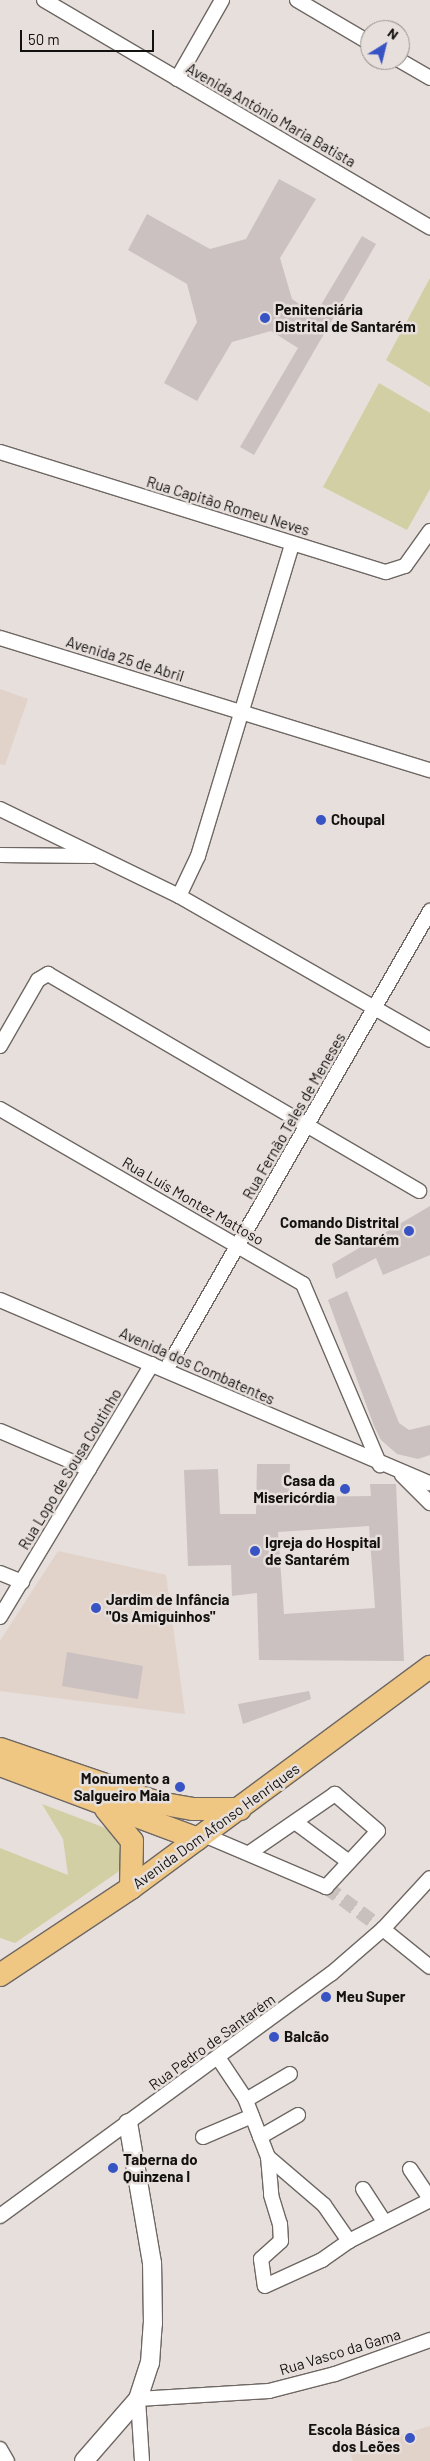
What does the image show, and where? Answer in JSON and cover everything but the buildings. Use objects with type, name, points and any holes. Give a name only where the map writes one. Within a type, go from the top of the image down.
[{"type":"main road","name":"Avenida Dom Afonso Henriques","points":[[0,1975],[131,1888],[240,1809],[428,1666]]},
{"type":"main road","points":[[0,1749],[159,1803],[193,1809],[240,1809]]},
{"type":"main road","points":[[0,1765],[101,1804],[201,1837]]},
{"type":"main road","points":[[101,1804],[118,1820],[132,1841],[131,1888]]},
{"type":"street","name":"Avenida António Maria Batista","points":[[44,0],[430,227]]},
{"type":"street","points":[[177,79],[222,0]]},
{"type":"street","points":[[296,0],[360,37]]},
{"type":"street","points":[[410,66],[430,78]]},
{"type":"street","name":"Rua Capitão Romeu Neves","points":[[0,452],[292,544],[393,572],[410,561],[430,531]]},
{"type":"street","points":[[180,896],[198,856],[292,544]]},
{"type":"street","name":"Avenida 25 de Abril","points":[[0,638],[241,710],[430,770]]},
{"type":"street","points":[[0,809],[180,896],[430,1040]]},
{"type":"street","points":[[0,855],[100,856]]},
{"type":"street","name":"Rua Fernão Teles de Meneses","points":[[166,1370],[430,911]]},
{"type":"street","points":[[0,1046],[44,975],[52,976],[419,1191]]},
{"type":"street","name":"Rua Luís Montez Mattoso","points":[[0,1109],[303,1284],[380,1464]]},
{"type":"street","name":"Avenida dos Combatentes","points":[[0,1300],[166,1370],[380,1464],[430,1483]]},
{"type":"street","name":"Rua Lopo de Sousa Coutinho","points":[[0,1617],[152,1364]]},
{"type":"street","points":[[0,1431],[89,1469]]},
{"type":"street","points":[[400,1472],[430,1503]]},
{"type":"street","points":[[0,1572],[22,1582]]},
{"type":"street","points":[[201,1837],[249,1854],[326,1887],[378,1831],[335,1794],[249,1854]]},
{"type":"street","points":[[294,1822],[349,1862]]},
{"type":"street","name":"Rua Pedro de Santarém","points":[[0,2216],[219,2059],[331,1974],[383,1929],[430,1878]]},
{"type":"street","points":[[383,1929],[430,1967]]},
{"type":"street","points":[[219,2059],[246,2100],[268,2157],[271,2195],[280,2224],[281,2241],[261,2259],[265,2286],[322,2260],[349,2241],[430,2200],[410,2170]]},
{"type":"street","points":[[246,2100],[290,2074]]},
{"type":"street","points":[[260,2137],[298,2115]]},
{"type":"street","points":[[203,2137],[252,2116]]},
{"type":"street","points":[[128,2123],[149,2232],[154,2290],[150,2363],[138,2399],[142,2461]]},
{"type":"street","points":[[268,2157],[324,2205],[349,2241]]},
{"type":"street","points":[[363,2189],[385,2223]]},
{"type":"street","name":"Rua Vasco da Gama","points":[[138,2399],[269,2391],[334,2374],[430,2340]]},
{"type":"street","points":[[84,2461],[138,2399]]},
{"type":"street","points":[[0,2449],[8,2461]]},
{"type":"shaded area","points":[[430,278],[430,387],[386,360]]},
{"type":"shaded area","points":[[379,383],[430,413],[430,489],[407,530],[323,487]]},
{"type":"shaded area","points":[[0,689],[28,699],[5,765],[0,764]]},
{"type":"shaded area","name":"Jardim de Infância \"Os Amiguinhos\"","points":[[58,1551],[166,1575],[185,1714],[0,1691],[0,1641]]},
{"type":"shaded area","points":[[42,1804],[108,1829],[121,1842],[124,1860],[118,1872],[15,1943],[0,1938],[0,1848],[68,1875],[63,1839]]},
{"type":"shaded area","name":"Escola Básica dos Leões","points":[[430,2426],[430,2461],[353,2461],[349,2451]]},
{"type":"tunnel","points":[[326,1887],[383,1929]]},
{"type":"place","name":"Penitenciária Distrital de Santarém","points":[[265,318]]},
{"type":"place","name":"Choupal","points":[[321,820]]},
{"type":"place","name":"Comando Distrital de Santarém","points":[[409,1231]]},
{"type":"place","name":"Casa da Misericórdia","points":[[345,1489]]},
{"type":"place","name":"Igreja do Hospital de Santarém","points":[[255,1551]]},
{"type":"place","name":"Jardim de Infância \"Os Amiguinhos\"","points":[[96,1608]]},
{"type":"place","name":"Monumento a Salgueiro Maia","points":[[180,1787]]},
{"type":"place","name":"Meu Super","points":[[326,1997]]},
{"type":"place","name":"Balcão","points":[[274,2037]]},
{"type":"place","name":"Taberna do Quinzena I","points":[[113,2168]]},
{"type":"place","name":"Escola Básica dos Leões","points":[[410,2438]]}]
